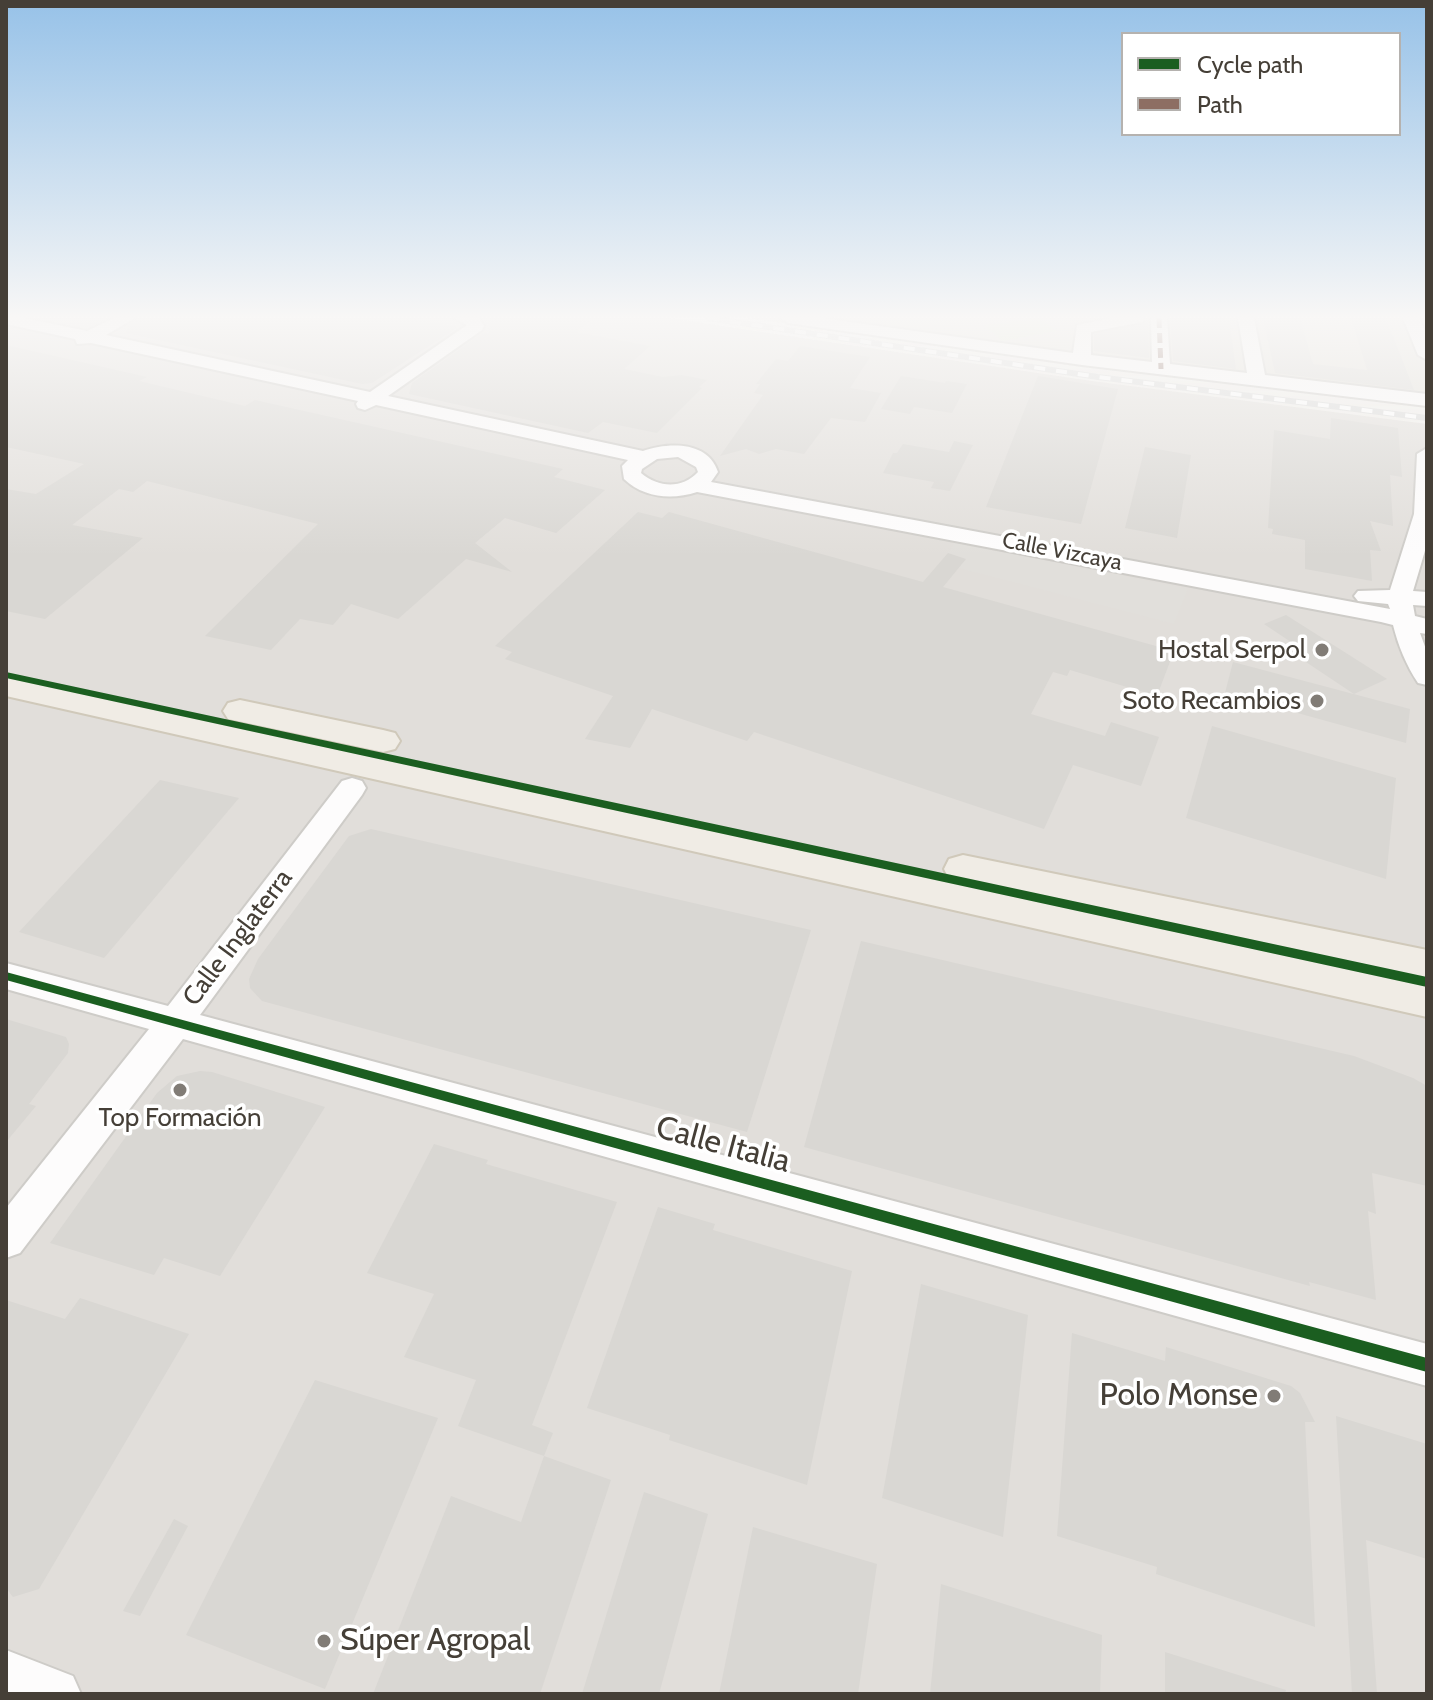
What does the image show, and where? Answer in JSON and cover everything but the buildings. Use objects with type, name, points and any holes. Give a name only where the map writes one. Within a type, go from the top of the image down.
[{"type":"main road","points":[[6,665],[294,721],[1283,938],[1425,972]]},
{"type":"main road","points":[[6,686],[1425,972]]},
{"type":"street","points":[[345,397],[637,463],[660,452],[685,452],[701,458],[702,476],[673,490],[649,487],[633,478],[637,463]]},
{"type":"street","points":[[367,402],[373,397]]},
{"type":"street","points":[[1403,397],[1427,400]]},
{"type":"street","points":[[1427,454],[1426,512],[1400,610],[1427,677]]},
{"type":"street","name":"Calle Vizcaya","points":[[702,476],[1400,610],[1427,627]]},
{"type":"street","name":"Calle Vizcaya","points":[[1400,610],[1427,599]]},
{"type":"street","name":"Calle Inglaterra","points":[[6,1239],[174,1024],[352,788]]},
{"type":"street","name":"Calle Italia","points":[[6,976],[1427,1365]]},
{"type":"street","points":[[6,1675],[55,1694]]},
{"type":"shaded area","points":[[6,397],[1219,397],[1427,424],[1427,1694],[6,1694]]},
{"type":"shaded area","points":[[1352,397],[1427,397],[1427,406]]},
{"type":"shaded area","points":[[955,542],[1188,589],[1174,624],[959,568],[948,553]]},
{"type":"railway","points":[[1261,397],[1427,418]]},
{"type":"cycle path","points":[[6,675],[1427,982]]},
{"type":"cycle path","points":[[6,976],[1427,1365]]},
{"type":"place","name":"Hostal Serpol","points":[[1322,650]]},
{"type":"place","name":"Soto Recambios","points":[[1317,701]]},
{"type":"place","name":"Top Formación","points":[[180,1090]]},
{"type":"place","name":"Polo Monse","points":[[1274,1396]]},
{"type":"place","name":"Súper Agropal","points":[[324,1641]]}]
